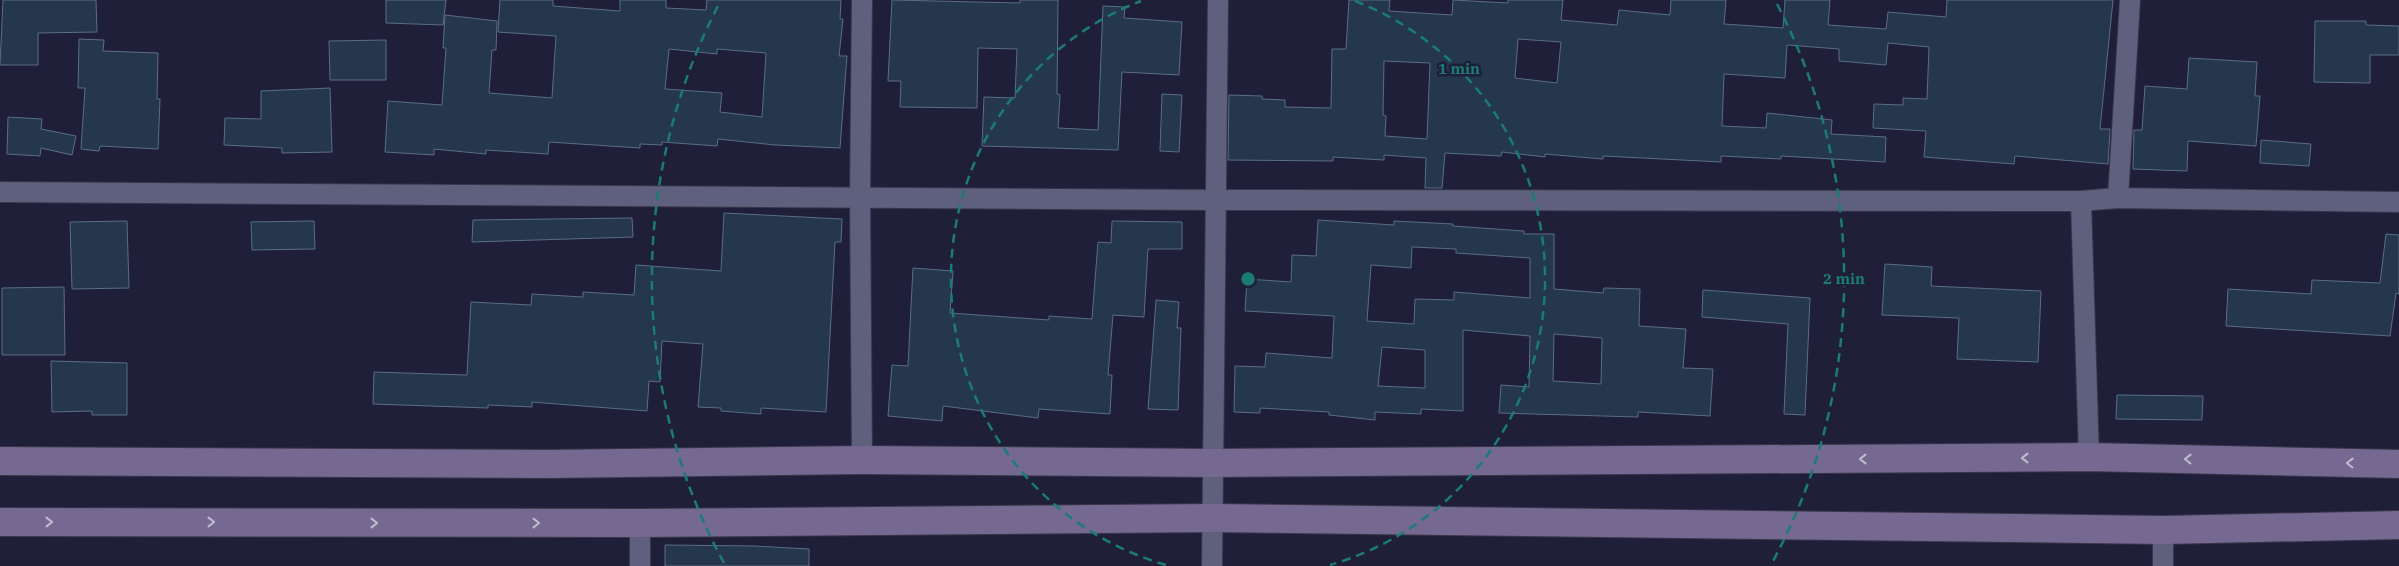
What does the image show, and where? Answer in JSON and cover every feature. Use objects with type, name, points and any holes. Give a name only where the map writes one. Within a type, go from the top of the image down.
[{"type":"main road","points":[[0,461],[546,464],[862,460],[1213,463],[2089,457],[2399,464]]},
{"type":"main road","points":[[0,522],[640,523],[1213,518],[2163,530],[2399,525]]},
{"type":"street","points":[[862,0],[860,198],[862,460]]},
{"type":"street","points":[[1212,566],[1218,0]]},
{"type":"street","points":[[2118,198],[2130,0]]},
{"type":"street","points":[[0,192],[1216,200],[2081,201],[2118,198],[2399,202]]},
{"type":"street","points":[[2081,201],[2089,457]]},
{"type":"street","points":[[640,523],[640,566]]},
{"type":"street","points":[[2162,566],[2163,530]]},
{"type":"building","points":[[3,0],[96,0],[97,32],[38,33],[38,65],[0,65]]},
{"type":"building","points":[[386,0],[446,0],[443,25],[386,23]]},
{"type":"building","points":[[500,0],[553,0],[553,6],[620,11],[620,0],[666,0],[666,8],[706,10],[707,0],[841,0],[840,19],[843,19],[839,56],[847,56],[840,148],[775,145],[718,139],[717,146],[662,142],[662,145],[640,144],[640,148],[549,142],[548,154],[486,150],[486,154],[434,149],[434,155],[385,152],[388,101],[442,105],[446,48],[443,48],[445,15],[497,21],[496,50],[492,50],[489,93],[552,98],[556,36],[498,32]],"holes":[[[669,49],[717,54],[717,49],[766,53],[762,117],[720,112],[722,93],[665,89]]]},
{"type":"building","points":[[892,0],[1020,3],[1020,0],[1058,0],[1057,94],[1060,95],[1058,128],[1098,130],[1103,6],[1125,7],[1124,18],[1182,22],[1179,75],[1122,72],[1118,150],[982,146],[984,97],[1015,98],[1017,49],[978,48],[977,108],[900,107],[901,81],[888,81]]},
{"type":"building","points":[[1349,0],[1390,0],[1389,11],[1452,15],[1453,0],[1508,3],[1508,0],[1563,0],[1561,20],[1617,25],[1619,10],[1670,15],[1671,0],[1726,0],[1724,24],[1783,28],[1785,0],[1830,0],[1828,25],[1886,29],[1888,12],[1946,17],[1947,0],[2113,0],[2100,129],[2110,129],[2108,164],[2015,156],[2014,164],[1924,157],[1926,131],[1873,128],[1874,104],[1903,105],[1903,98],[1927,99],[1929,47],[1888,43],[1886,65],[1839,61],[1839,49],[1787,45],[1785,78],[1724,74],[1722,126],[1766,128],[1767,113],[1832,120],[1831,134],[1886,137],[1885,162],[1781,156],[1781,159],[1721,156],[1721,162],[1603,156],[1603,159],[1545,154],[1545,157],[1502,152],[1501,156],[1445,153],[1442,188],[1425,188],[1426,158],[1384,155],[1384,160],[1333,157],[1333,161],[1228,160],[1229,95],[1262,96],[1262,99],[1285,100],[1285,107],[1331,108],[1332,49],[1346,49]],"holes":[[[1518,39],[1561,42],[1557,83],[1515,78]],[[1384,61],[1430,63],[1427,139],[1385,136],[1386,116],[1383,115]]]},
{"type":"building","points":[[2315,21],[2366,21],[2366,25],[2399,26],[2399,55],[2370,55],[2370,83],[2314,82]]},
{"type":"building","points":[[79,39],[104,40],[103,51],[158,53],[157,99],[160,99],[158,149],[100,146],[99,151],[81,149],[85,88],[78,88]]},
{"type":"building","points":[[386,40],[386,80],[330,80],[329,41]]},
{"type":"building","points":[[2189,58],[2257,62],[2255,96],[2260,96],[2256,146],[2188,141],[2187,171],[2133,169],[2134,130],[2142,130],[2145,86],[2187,89]]},
{"type":"building","points":[[330,88],[332,152],[282,153],[282,148],[224,145],[225,118],[261,119],[261,91]]},
{"type":"building","points":[[1162,94],[1182,95],[1179,152],[1160,151]]},
{"type":"building","points":[[8,117],[42,119],[41,129],[76,136],[72,155],[41,148],[40,156],[7,154]]},
{"type":"building","points":[[2261,140],[2311,144],[2309,166],[2260,163]]},
{"type":"building","points":[[724,213],[842,219],[841,242],[835,242],[826,412],[761,408],[761,414],[721,411],[721,408],[698,407],[703,344],[662,341],[660,382],[649,381],[647,411],[532,402],[532,407],[488,405],[488,408],[373,404],[374,372],[467,375],[471,302],[531,305],[532,294],[583,297],[583,292],[634,295],[636,265],[721,271]]},
{"type":"building","points":[[632,218],[633,237],[472,242],[473,220]]},
{"type":"building","points":[[1318,220],[1394,225],[1394,221],[1453,224],[1453,226],[1524,231],[1524,234],[1554,234],[1554,289],[1603,293],[1604,288],[1640,289],[1639,326],[1686,329],[1683,368],[1713,369],[1710,416],[1638,412],[1638,417],[1499,413],[1501,385],[1529,387],[1530,336],[1463,330],[1463,411],[1421,409],[1421,414],[1375,412],[1375,420],[1329,415],[1329,412],[1260,408],[1260,413],[1234,412],[1235,366],[1265,367],[1266,353],[1332,358],[1334,316],[1245,311],[1247,279],[1291,282],[1292,255],[1316,256]],"holes":[[[1412,247],[1456,249],[1456,253],[1530,258],[1530,298],[1454,292],[1454,300],[1415,299],[1414,324],[1367,321],[1371,265],[1411,268]],[[1554,334],[1602,338],[1601,384],[1553,381]],[[1382,347],[1425,350],[1425,388],[1378,386]]]},
{"type":"building","points":[[127,221],[129,288],[72,289],[70,222]]},
{"type":"building","points":[[314,221],[315,249],[252,250],[251,222]]},
{"type":"building","points":[[1112,221],[1182,222],[1182,249],[1148,249],[1144,317],[1113,315],[1108,375],[1112,375],[1110,414],[1039,409],[1038,418],[943,406],[942,421],[888,416],[892,365],[908,366],[913,268],[953,271],[950,313],[1049,320],[1049,316],[1092,319],[1098,242],[1111,243]]},
{"type":"building","points":[[2386,234],[2399,235],[2399,294],[2396,293],[2390,336],[2226,326],[2228,289],[2311,294],[2312,280],[2380,283]]},
{"type":"building","points":[[1885,264],[1932,267],[1931,286],[2041,291],[2038,362],[1957,359],[1959,318],[1882,315]]},
{"type":"building","points":[[64,287],[65,355],[2,355],[2,288]]},
{"type":"building","points":[[1703,290],[1810,298],[1805,415],[1784,414],[1788,324],[1702,317]]},
{"type":"building","points":[[1156,300],[1179,302],[1177,328],[1181,328],[1178,410],[1148,409]]},
{"type":"building","points":[[51,361],[127,363],[127,415],[92,415],[92,411],[52,412]]},
{"type":"building","points":[[2117,395],[2203,396],[2202,420],[2116,419]]},
{"type":"building","points":[[665,545],[809,549],[809,566],[665,566]]}]
